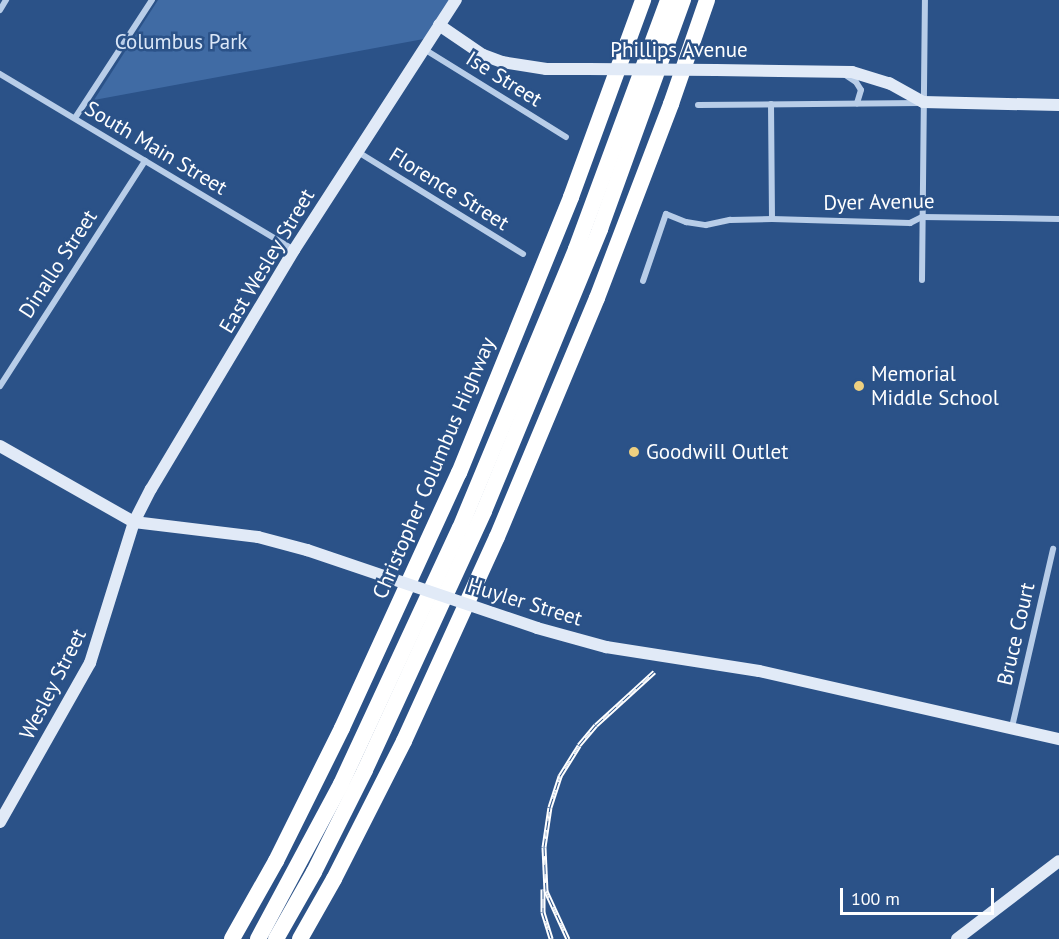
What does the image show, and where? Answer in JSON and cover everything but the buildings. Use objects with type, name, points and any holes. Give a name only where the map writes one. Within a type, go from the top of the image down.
[{"type":"highway","name":"Christopher Columbus Highway","points":[[232,939],[318,778],[445,503],[571,196],[635,23],[641,0]]},
{"type":"highway","points":[[258,939],[337,792],[456,536],[563,281],[668,0]]},
{"type":"highway","points":[[276,939],[356,787],[484,511],[600,229],[683,0]]},
{"type":"highway","points":[[300,939],[334,879],[404,741],[497,537],[601,288],[671,104],[707,0]]},
{"type":"street","points":[[0,10],[6,0]]},
{"type":"street","points":[[75,118],[152,0]]},
{"type":"street","name":"East Wesley Street","points":[[134,522],[177,444],[294,250],[456,0]]},
{"type":"street","points":[[922,280],[925,0]]},
{"type":"street","name":"Phillips Avenue","points":[[439,25],[483,54],[502,62],[546,69],[835,71],[871,76],[923,102]]},
{"type":"street","name":"Ise Street","points":[[424,49],[566,137]]},
{"type":"street","points":[[835,71],[856,82],[861,90],[857,103]]},
{"type":"street","name":"South Main Street","points":[[0,75],[294,250]]},
{"type":"street","name":"Phillips Avenue","points":[[698,105],[923,102],[1059,105]]},
{"type":"street","points":[[771,104],[772,219]]},
{"type":"street","name":"Florence Street","points":[[357,152],[523,254]]},
{"type":"street","name":"Dinallo Street","points":[[0,386],[145,161]]},
{"type":"street","name":"Dyer Avenue","points":[[643,281],[666,214],[697,225],[772,219],[910,223],[922,217],[1059,219]]},
{"type":"street","name":"Huyler Street","points":[[0,446],[134,522],[258,537],[307,550],[537,628],[606,647],[759,671],[1059,739]]},
{"type":"street","name":"Wesley Street","points":[[0,822],[90,663],[134,522]]},
{"type":"street","name":"Bruce Court","points":[[1012,727],[1053,549]]},
{"type":"street","points":[[957,939],[1059,861]]},
{"type":"green space","name":"Columbus Park","points":[[158,0],[453,0],[429,38],[94,100]]},
{"type":"railway","points":[[568,939],[546,891],[544,847],[550,807],[560,776],[579,745],[596,725],[654,672]]},
{"type":"railway","points":[[543,889],[543,912],[551,939]]},
{"type":"place","name":"Memorial Middle School","points":[[859,386]]},
{"type":"place","name":"Goodwill Outlet","points":[[634,452]]}]
